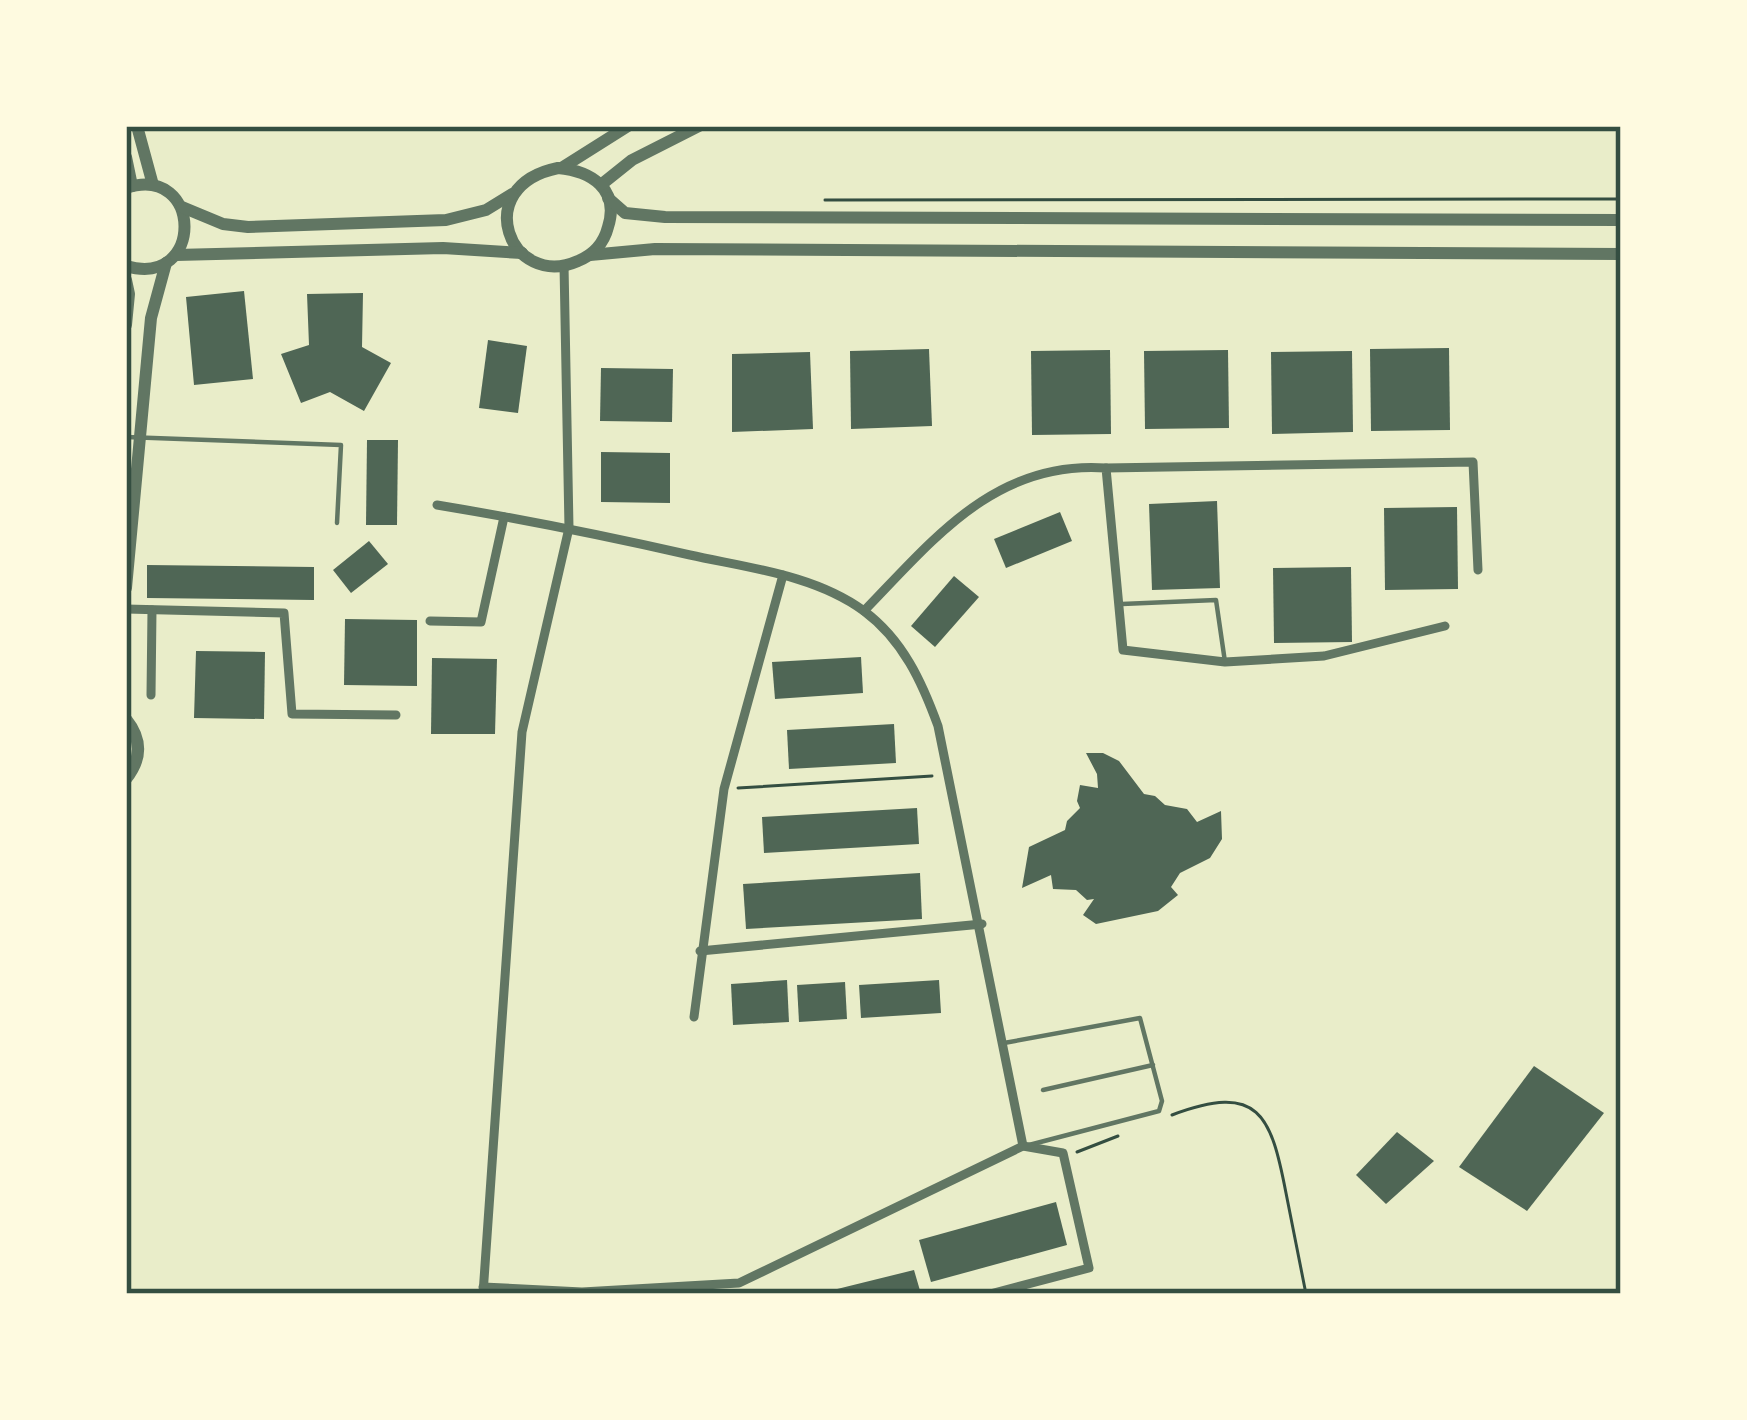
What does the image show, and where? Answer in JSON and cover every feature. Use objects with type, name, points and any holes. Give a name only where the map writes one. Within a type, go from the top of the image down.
[{"type":"street","points":[[137,126],[153,185]]},
{"type":"street","points":[[599,144],[606,126]]},
{"type":"street","points":[[126,157],[129,187],[153,185],[182,207],[223,224],[446,220],[487,210],[528,178],[571,165],[628,126]]},
{"type":"street","points":[[602,184],[632,160],[699,126]]},
{"type":"street","points":[[558,168],[580,170],[602,184],[608,198],[610,224],[590,255]]},
{"type":"street","points":[[512,194],[506,208],[512,242],[541,264],[565,265],[590,255],[656,249],[1621,254]]},
{"type":"street","points":[[608,198],[625,213],[664,217],[1621,220]]},
{"type":"street","points":[[126,587],[133,438],[151,318],[171,259],[185,236],[182,207]]},
{"type":"street","points":[[126,266],[142,270],[171,259],[443,248],[522,253]]},
{"type":"street","points":[[565,265],[568,528],[522,733],[483,1290],[741,1288],[1024,1146],[1063,1153],[1089,1268],[990,1294]]},
{"type":"street","points":[[126,280],[126,325]]},
{"type":"street","points":[[864,611],[952,519],[1009,483],[1086,466],[1473,462],[1478,570]]},
{"type":"street","points":[[1106,467],[1124,650],[1225,662],[1324,656],[1445,626]]},
{"type":"street","points":[[437,505],[783,575],[825,589],[864,611],[894,638],[922,682],[938,725],[1024,1146]]},
{"type":"street","points":[[430,621],[481,622],[504,517]]},
{"type":"street","points":[[694,1017],[724,789],[783,575]]},
{"type":"street","points":[[126,609],[284,614],[292,714],[396,715]]},
{"type":"street","points":[[151,695],[152,610]]},
{"type":"street","points":[[126,719],[135,731],[139,756],[126,779]]},
{"type":"street","points":[[700,951],[982,924]]},
{"type":"lane","points":[[133,438],[341,445],[337,523]]},
{"type":"lane","points":[[1119,604],[1216,600],[1225,662]]},
{"type":"lane","points":[[1004,1043],[1140,1018],[1162,1101],[1159,1111],[1024,1146]]},
{"type":"lane","points":[[1043,1090],[1153,1065]]},
{"type":"path","points":[[814,200],[1621,199]]},
{"type":"path","points":[[724,789],[950,774]]},
{"type":"path","points":[[1164,1118],[1208,1102],[1249,1106],[1274,1132],[1306,1294]]},
{"type":"path","points":[[1063,1153],[1120,1135]]},
{"type":"building","points":[[244,291],[253,379],[194,385],[186,297]]},
{"type":"building","points":[[363,293],[362,347],[391,363],[364,411],[330,392],[301,403],[281,354],[309,345],[307,294]]},
{"type":"building","points":[[488,340],[527,346],[518,413],[479,408]]},
{"type":"building","points":[[1449,348],[1450,430],[1371,431],[1370,349]]},
{"type":"building","points":[[929,349],[932,426],[851,429],[850,351]]},
{"type":"building","points":[[1110,350],[1111,434],[1032,435],[1031,351]]},
{"type":"building","points":[[1228,350],[1229,428],[1145,429],[1144,351]]},
{"type":"building","points":[[1352,351],[1353,432],[1272,434],[1271,352]]},
{"type":"building","points":[[810,352],[813,429],[732,432],[732,354]]},
{"type":"building","points":[[601,368],[673,369],[672,422],[600,421]]},
{"type":"building","points":[[367,440],[398,440],[397,525],[366,525]]},
{"type":"building","points":[[601,452],[670,453],[670,503],[601,502]]},
{"type":"building","points":[[1217,501],[1220,588],[1152,590],[1149,504]]},
{"type":"building","points":[[1457,507],[1458,589],[1385,590],[1384,508]]},
{"type":"building","points":[[1060,512],[1072,541],[1006,568],[994,539]]},
{"type":"building","points":[[369,541],[388,564],[351,593],[333,570]]},
{"type":"building","points":[[147,565],[314,567],[314,600],[147,598]]},
{"type":"building","points":[[1351,567],[1352,642],[1274,643],[1273,568]]},
{"type":"building","points":[[954,576],[979,597],[935,647],[911,626]]},
{"type":"building","points":[[345,619],[417,620],[417,686],[344,685]]},
{"type":"building","points":[[196,651],[265,652],[264,719],[194,718]]},
{"type":"building","points":[[861,657],[863,693],[775,699],[772,662]]},
{"type":"building","points":[[432,658],[497,659],[495,734],[431,734]]},
{"type":"building","points":[[894,724],[896,763],[789,769],[787,730]]},
{"type":"building","points":[[1086,753],[1103,753],[1119,761],[1144,794],[1187,809],[1197,822],[1221,811],[1222,839],[1210,858],[1180,873],[1171,887],[1178,895],[1158,911],[1096,924],[1083,915],[1094,899],[1087,900],[1076,890],[1053,889],[1051,875],[1022,888],[1029,847],[1065,830],[1080,808],[1080,785],[1098,788]]},
{"type":"building","points":[[917,808],[919,844],[764,853],[762,817]]},
{"type":"building","points":[[920,873],[922,919],[746,929],[743,884]]},
{"type":"building","points":[[787,980],[789,1022],[733,1025],[731,984]]},
{"type":"building","points":[[939,980],[941,1013],[861,1018],[859,985]]},
{"type":"building","points":[[845,982],[847,1019],[799,1022],[797,985]]},
{"type":"building","points":[[1534,1066],[1604,1113],[1527,1211],[1459,1167]]},
{"type":"building","points":[[1397,1132],[1434,1161],[1386,1204],[1356,1175]]},
{"type":"building","points":[[1056,1202],[1067,1245],[931,1282],[919,1240]]},
{"type":"building","points":[[914,1270],[921,1294],[825,1294],[825,1292]]}]
